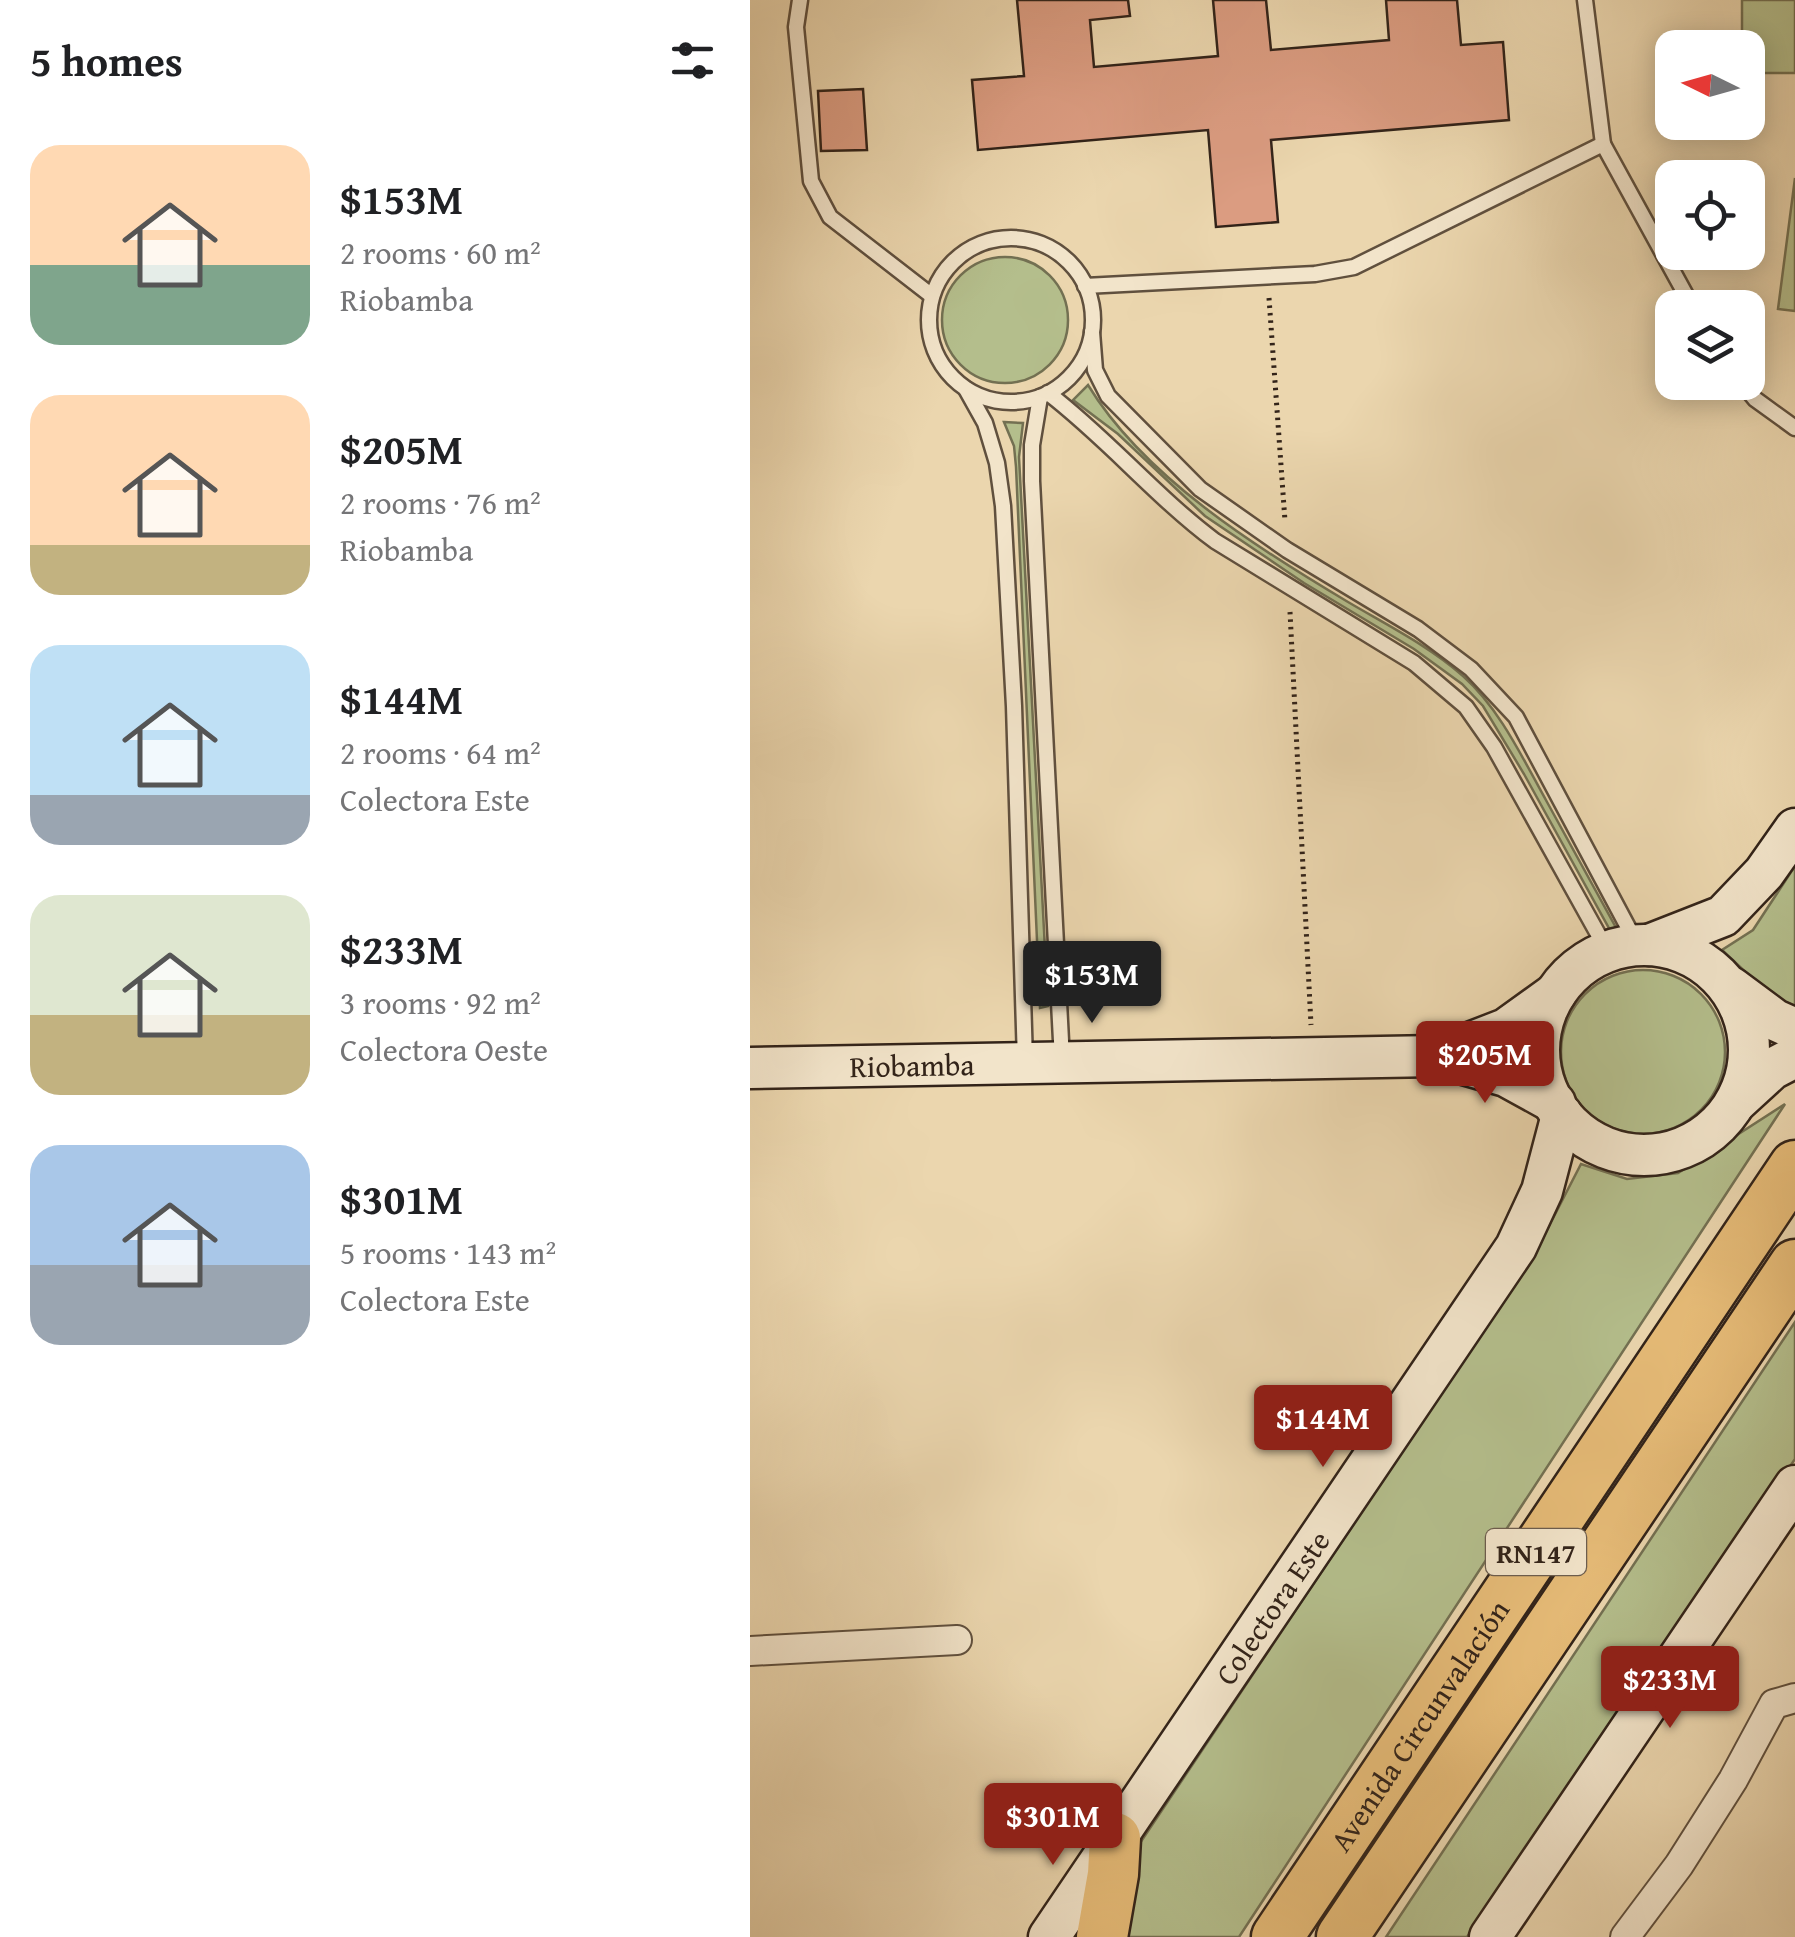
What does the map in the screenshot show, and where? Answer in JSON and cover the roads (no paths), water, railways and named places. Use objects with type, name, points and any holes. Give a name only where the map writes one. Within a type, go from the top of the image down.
[{"type":"highway","name":"Avenida Circunvalación","points":[[1277,1937],[1795,1166]]},
{"type":"highway","name":"Avenida Circunvalación","points":[[1342,1937],[1795,1264]]},
{"type":"highway","points":[[1102,1937],[1115,1838]]},
{"type":"street","points":[[1726,984],[1743,1014],[1749,1039],[1748,1064],[1742,1088],[1714,1129],[1692,1144],[1668,1153],[1641,1156],[1612,1150],[1584,1137],[1558,1109],[1547,1089],[1540,1059],[1541,1029],[1570,976],[1594,958],[1723,916],[1764,873],[1795,829]]},
{"type":"street","points":[[1632,948],[1678,950],[1704,964],[1775,1020],[1795,1029]]},
{"type":"street","name":"Riobamba","points":[[1436,1056],[1506,1029],[1559,990]]},
{"type":"street","name":"Riobamba","points":[[750,1068],[1436,1056],[1506,1076],[1558,1109]]},
{"type":"street","points":[[1733,1104],[1772,1069],[1795,1058]]},
{"type":"street","name":"Colectora Este","points":[[1049,1937],[1516,1248],[1542,1191],[1558,1109]]},
{"type":"street","points":[[1490,1937],[1795,1486]]},
{"type":"street","points":[[750,1651],[957,1640]]},
{"type":"street","points":[[1625,1937],[1733,1780],[1774,1704],[1795,1698]]},
{"type":"lane","points":[[800,0],[796,27],[811,181],[830,216],[932,296]]},
{"type":"lane","points":[[1584,0],[1603,144],[1684,290]]},
{"type":"lane","points":[[1086,286],[1315,274],[1354,267],[1603,144]]},
{"type":"lane","points":[[1092,332],[1078,368],[1044,396],[1002,402],[966,389],[950,376],[934,348],[929,317],[932,296],[943,274],[960,256],[981,244],[1005,238],[1030,240],[1053,250],[1072,265],[1091,301],[1094,370],[1108,396],[1124,414],[1200,489],[1287,550],[1418,630],[1471,669],[1516,717],[1632,948]]},
{"type":"lane","points":[[966,389],[985,423],[1004,506],[1014,706],[1043,1061]]},
{"type":"lane","points":[[1044,396],[1089,425],[1186,519],[1414,663],[1466,707],[1632,948]]},
{"type":"lane","points":[[1043,1061],[1032,445],[1044,396]]},
{"type":"lane","points":[[1756,400],[1795,428]]}]
